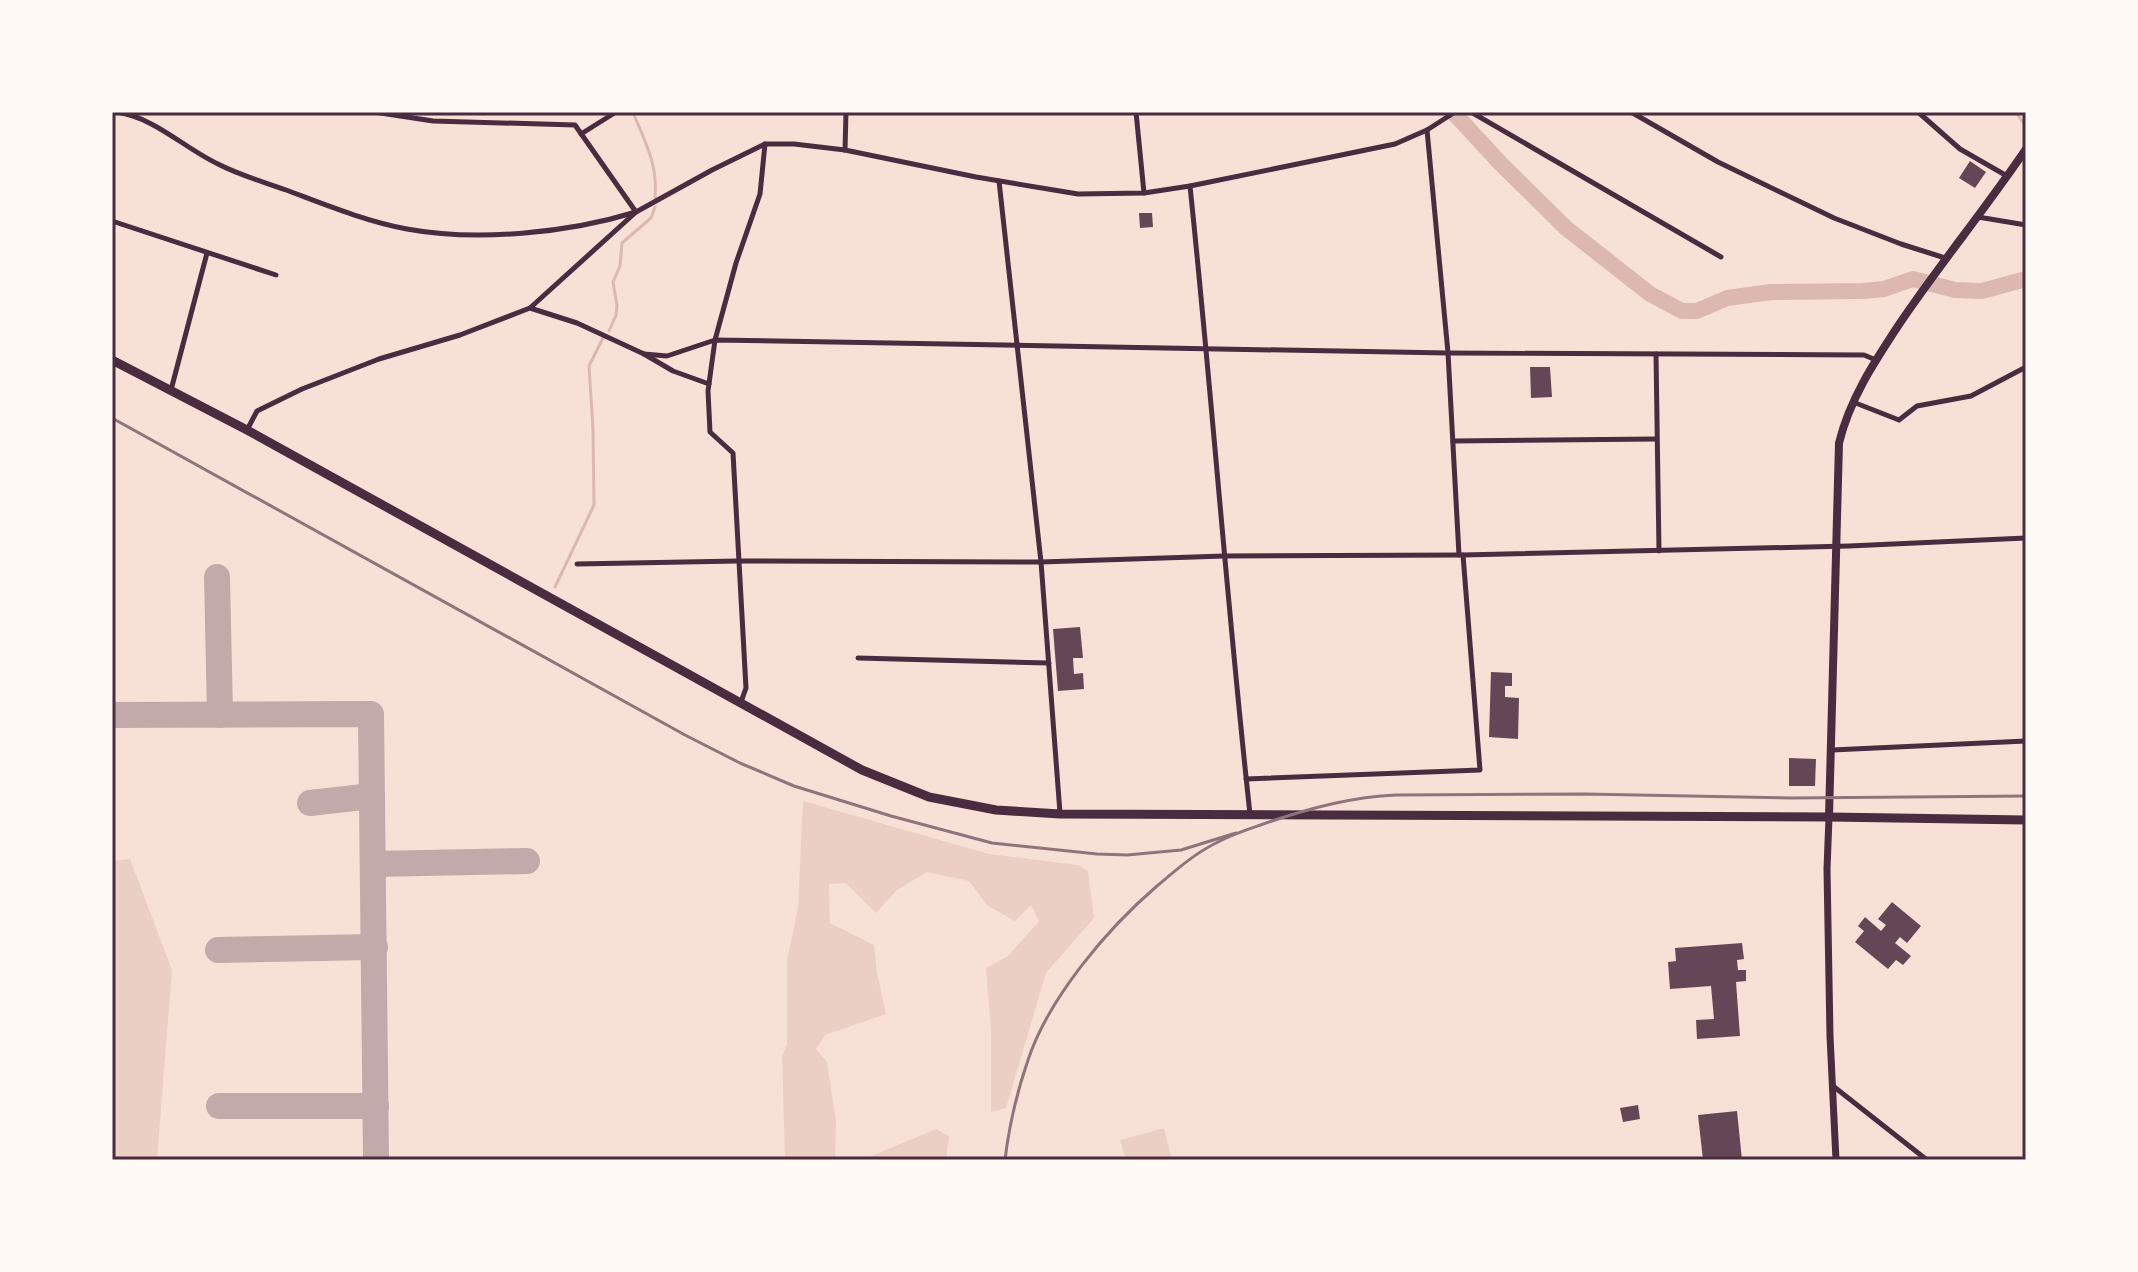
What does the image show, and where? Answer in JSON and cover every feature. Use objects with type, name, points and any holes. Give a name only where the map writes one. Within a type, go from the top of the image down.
[{"type":"main road","points":[[1829,817],[1839,443],[1852,402],[1876,360],[1945,258],[2026,149]]},
{"type":"main road","points":[[112,360],[247,430],[862,770],[929,797],[996,810],[1060,814],[2026,820]]},
{"type":"street","points":[[116,112],[133,114],[218,165],[359,217],[409,229],[470,234],[540,231],[603,222],[636,212],[765,144],[845,150],[1078,194],[1144,193],[1395,144],[1427,130],[1455,112]]},
{"type":"street","points":[[374,112],[433,121],[575,125],[636,212]]},
{"type":"street","points":[[581,134],[616,112]]},
{"type":"street","points":[[845,150],[846,112]]},
{"type":"street","points":[[1136,112],[1144,193]]},
{"type":"street","points":[[1471,112],[1721,257]]},
{"type":"street","points":[[1631,112],[1718,162],[1834,218],[1945,258]]},
{"type":"street","points":[[1918,112],[1960,149],[2007,176]]},
{"type":"street","points":[[1246,779],[1480,770],[1439,240],[1427,130]]},
{"type":"street","points":[[741,703],[746,688],[733,453],[710,432],[709,384],[715,340],[736,263],[760,194],[765,144]]},
{"type":"street","points":[[999,181],[1041,562],[1060,814]]},
{"type":"street","points":[[1190,186],[1250,814]]},
{"type":"street","points":[[247,430],[257,411],[302,389],[379,359],[460,335],[530,308],[636,212]]},
{"type":"street","points":[[1977,216],[2026,225]]},
{"type":"street","points":[[112,221],[276,275]]},
{"type":"street","points":[[171,390],[207,253]]},
{"type":"street","points":[[530,308],[577,323],[673,371],[709,384]]},
{"type":"street","points":[[644,354],[667,356],[715,340],[1448,353],[1864,355],[1876,360]]},
{"type":"street","points":[[1656,354],[1659,551]]},
{"type":"street","points":[[1852,402],[1899,420],[1917,406],[1971,396],[2026,367]]},
{"type":"street","points":[[1453,441],[1656,439]]},
{"type":"street","points":[[577,564],[1041,562],[1224,556],[1461,555],[2026,538]]},
{"type":"street","points":[[858,658],[1049,663]]},
{"type":"street","points":[[1831,750],[2026,741]]},
{"type":"street","points":[[1829,817],[1827,869],[1836,1160]]},
{"type":"street","points":[[1832,1085],[1927,1160]]},
{"type":"shaded area","points":[[803,801],[989,854],[1078,865],[1088,871],[1094,918],[1046,973],[1006,1108],[991,1112],[991,1030],[986,968],[1008,956],[1039,921],[1031,905],[1015,921],[988,906],[969,881],[927,872],[897,890],[876,913],[846,883],[829,884],[830,923],[874,945],[886,1014],[825,1035],[816,1049],[827,1062],[836,1120],[835,1160],[785,1160],[782,1056],[787,1044],[787,960],[798,908]]},
{"type":"shaded area","points":[[130,859],[172,970],[157,1160],[112,1160],[112,861]]},
{"type":"shaded area","points":[[1164,1128],[1172,1160],[1126,1160],[1120,1140]]},
{"type":"shaded area","points":[[936,1129],[949,1136],[946,1160],[862,1160]]},
{"type":"building","points":[[1970,161],[1986,172],[1975,188],[1959,178]]},
{"type":"building","points":[[1139,213],[1152,213],[1153,227],[1140,228]]},
{"type":"building","points":[[1530,367],[1550,367],[1552,397],[1531,398]]},
{"type":"building","points":[[1080,627],[1083,658],[1073,658],[1074,674],[1083,673],[1084,689],[1058,691],[1053,629]]},
{"type":"building","points":[[1491,672],[1512,673],[1512,686],[1505,686],[1505,697],[1519,698],[1518,739],[1489,737]]},
{"type":"building","points":[[1789,758],[1816,759],[1815,786],[1789,786]]},
{"type":"building","points":[[1892,902],[1921,926],[1907,943],[1900,937],[1895,943],[1911,956],[1903,965],[1896,960],[1888,969],[1855,942],[1864,931],[1858,926],[1865,917],[1881,931],[1886,925],[1878,919]]},
{"type":"building","points":[[1742,943],[1744,959],[1737,960],[1738,970],[1746,970],[1746,981],[1736,982],[1740,1036],[1697,1039],[1696,1020],[1714,1019],[1711,986],[1670,989],[1668,962],[1676,961],[1675,948]]},
{"type":"building","points":[[1638,1105],[1640,1119],[1623,1122],[1620,1108]]},
{"type":"building","points":[[1737,1111],[1742,1160],[1703,1160],[1698,1115]]},
{"type":"waterway","points":[[633,112],[653,164],[655,198]]},
{"type":"waterway","points":[[1453,112],[1566,228],[1650,294],[1682,311],[1697,311],[1727,298],[1771,292],[1863,291],[1884,289],[1913,279],[1955,290],[1982,291],[2026,279]]},
{"type":"waterway","points":[[2016,112],[2026,127]]},
{"type":"waterway","points":[[609,331],[616,315],[613,282],[620,266],[622,243],[651,218],[655,207]]},
{"type":"waterway","points":[[555,587],[594,505],[589,366],[603,338]]},
{"type":"taxiway","points":[[217,577],[220,715]]},
{"type":"taxiway","points":[[112,715],[371,714],[376,1160]]},
{"type":"taxiway","points":[[310,803],[372,796]]},
{"type":"taxiway","points":[[374,864],[527,861]]},
{"type":"taxiway","points":[[218,950],[375,947]]},
{"type":"taxiway","points":[[219,1106],[376,1106]]},
{"type":"railway","points":[[112,418],[685,735],[794,786],[992,843],[1127,855],[1181,850],[1236,833]]},
{"type":"railway","points":[[1005,1160],[1014,1109],[1028,1060],[1065,988],[1100,943],[1157,886],[1200,852],[1244,831],[1334,804],[1396,795],[2026,796]]}]
